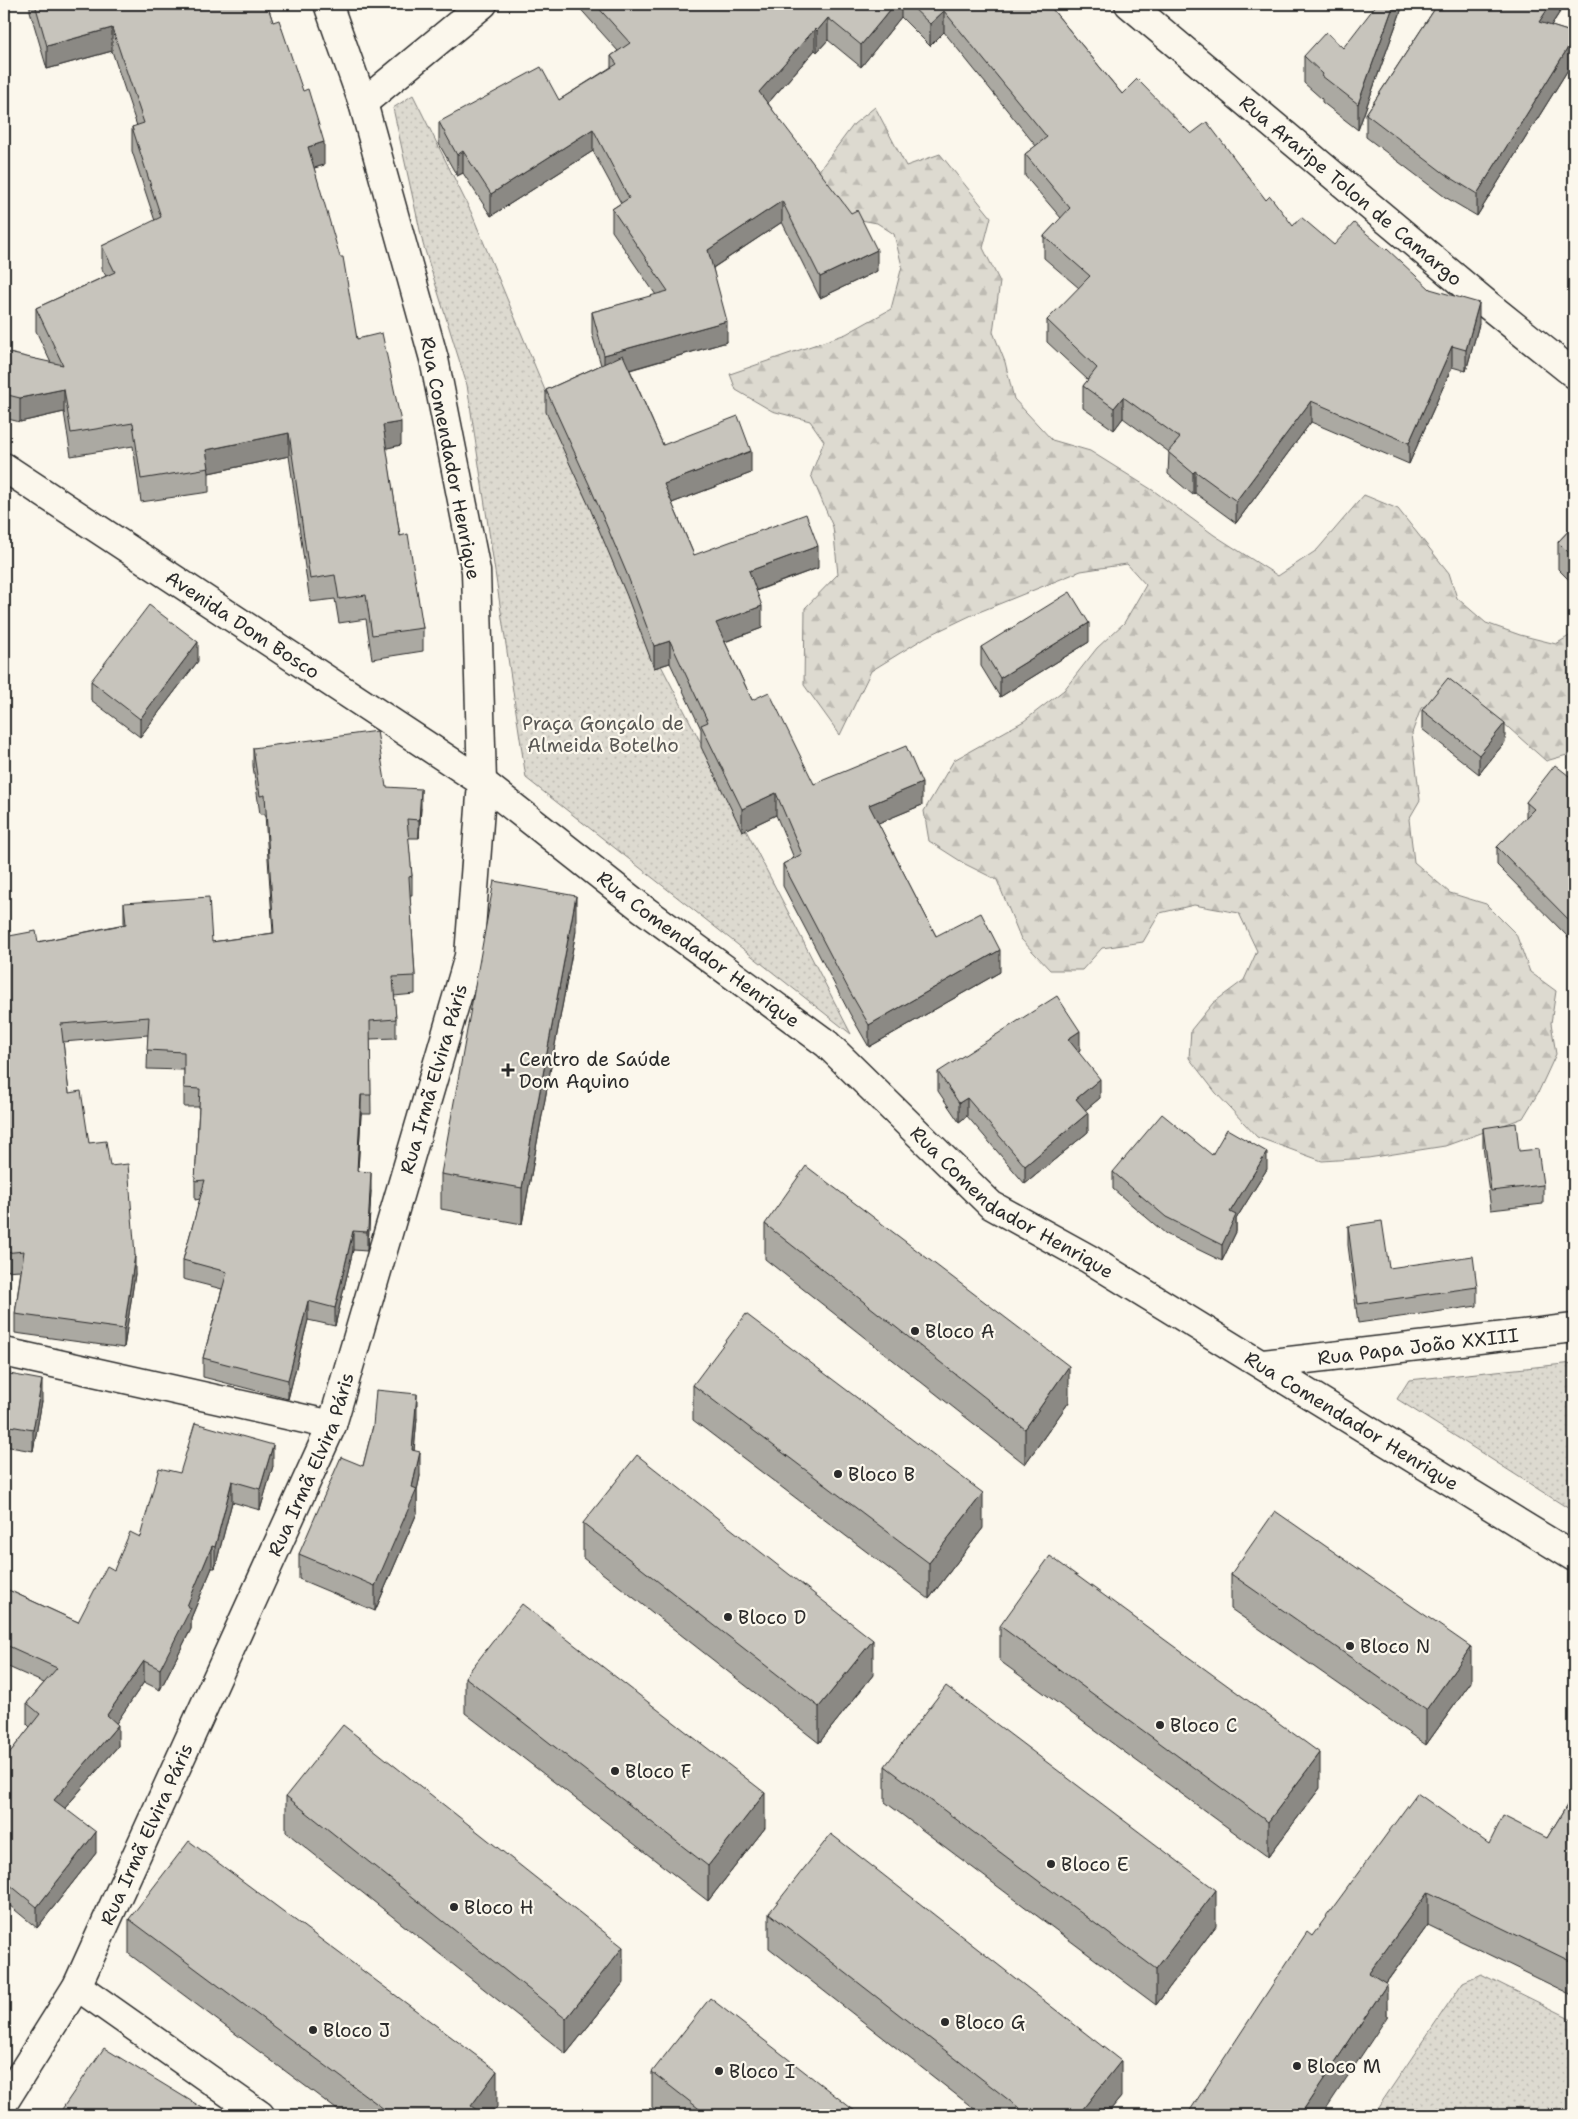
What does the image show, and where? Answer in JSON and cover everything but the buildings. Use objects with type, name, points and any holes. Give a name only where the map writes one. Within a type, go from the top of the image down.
[{"type":"street","name":"Rua Comendador Henrique","points":[[328,4],[363,103],[434,359],[476,571],[482,782],[643,909],[827,1044],[991,1205],[1089,1259],[1263,1364],[1574,1557]]},
{"type":"street","points":[[363,103],[483,4]]},
{"type":"street","name":"Rua Araripe Tolon de Camargo","points":[[1129,4],[1488,305],[1574,374]]},
{"type":"street","name":"Avenida Dom Bosco","points":[[4,467],[482,782]]},
{"type":"street","name":"Rua Irmã Elvira Páris","points":[[4,2102],[77,1986],[332,1425],[469,956],[482,782]]},
{"type":"street","name":"Rua Papa João XXIII","points":[[1263,1364],[1574,1328]]},
{"type":"street","points":[[4,1352],[332,1425]]},
{"type":"street","points":[[77,1986],[260,2115]]},
{"type":"green space","name":"Praça Gonçalo de Almeida Botelho","points":[[413,95],[471,212],[652,648],[851,1034],[526,778],[467,385],[423,244],[393,108]]},
{"type":"green space","points":[[875,107],[906,166],[940,154],[991,217],[983,248],[1000,282],[993,332],[1005,362],[1014,399],[1052,440],[1090,451],[1154,491],[1214,535],[1278,576],[1317,550],[1364,495],[1398,509],[1449,573],[1457,598],[1486,623],[1520,635],[1556,644],[1574,633],[1574,753],[1546,761],[1501,721],[1448,692],[1421,708],[1412,733],[1420,800],[1409,819],[1414,862],[1450,893],[1486,904],[1516,934],[1530,972],[1556,991],[1551,1023],[1556,1054],[1538,1093],[1523,1118],[1445,1146],[1368,1158],[1322,1161],[1257,1137],[1216,1093],[1189,1058],[1191,1030],[1213,1003],[1244,980],[1257,951],[1239,913],[1194,905],[1160,913],[1143,942],[1102,948],[1082,970],[1050,970],[1021,939],[997,880],[965,864],[929,841],[924,811],[954,760],[1024,721],[1064,690],[1097,648],[1124,623],[1146,585],[1127,564],[1081,571],[974,614],[926,637],[871,671],[840,735],[804,685],[805,608],[838,574],[833,527],[811,475],[824,441],[810,421],[772,411],[736,390],[730,374],[846,334],[891,309],[902,266],[894,234],[877,223],[850,218],[818,172],[854,124]]},
{"type":"green space","points":[[1574,1363],[1574,1512],[1397,1399],[1409,1380]]},
{"type":"green space","points":[[1481,1974],[1574,2020],[1574,2115],[1373,2115],[1463,1982]]},
{"type":"place","name":"Centro de Saúde Dom Aquino","points":[[508,1070]]},
{"type":"place","name":"Bloco A","points":[[915,1331]]},
{"type":"place","name":"Bloco B","points":[[838,1474]]},
{"type":"place","name":"Bloco D","points":[[728,1617]]},
{"type":"place","name":"Bloco N","points":[[1350,1646]]},
{"type":"place","name":"Bloco C","points":[[1160,1725]]},
{"type":"place","name":"Bloco F","points":[[615,1771]]},
{"type":"place","name":"Bloco E","points":[[1051,1864]]},
{"type":"place","name":"Bloco H","points":[[454,1907]]},
{"type":"place","name":"Bloco G","points":[[945,2022]]},
{"type":"place","name":"Bloco J","points":[[313,2030]]},
{"type":"place","name":"Bloco M","points":[[1297,2066]]},
{"type":"place","name":"Bloco I","points":[[719,2071]]}]
